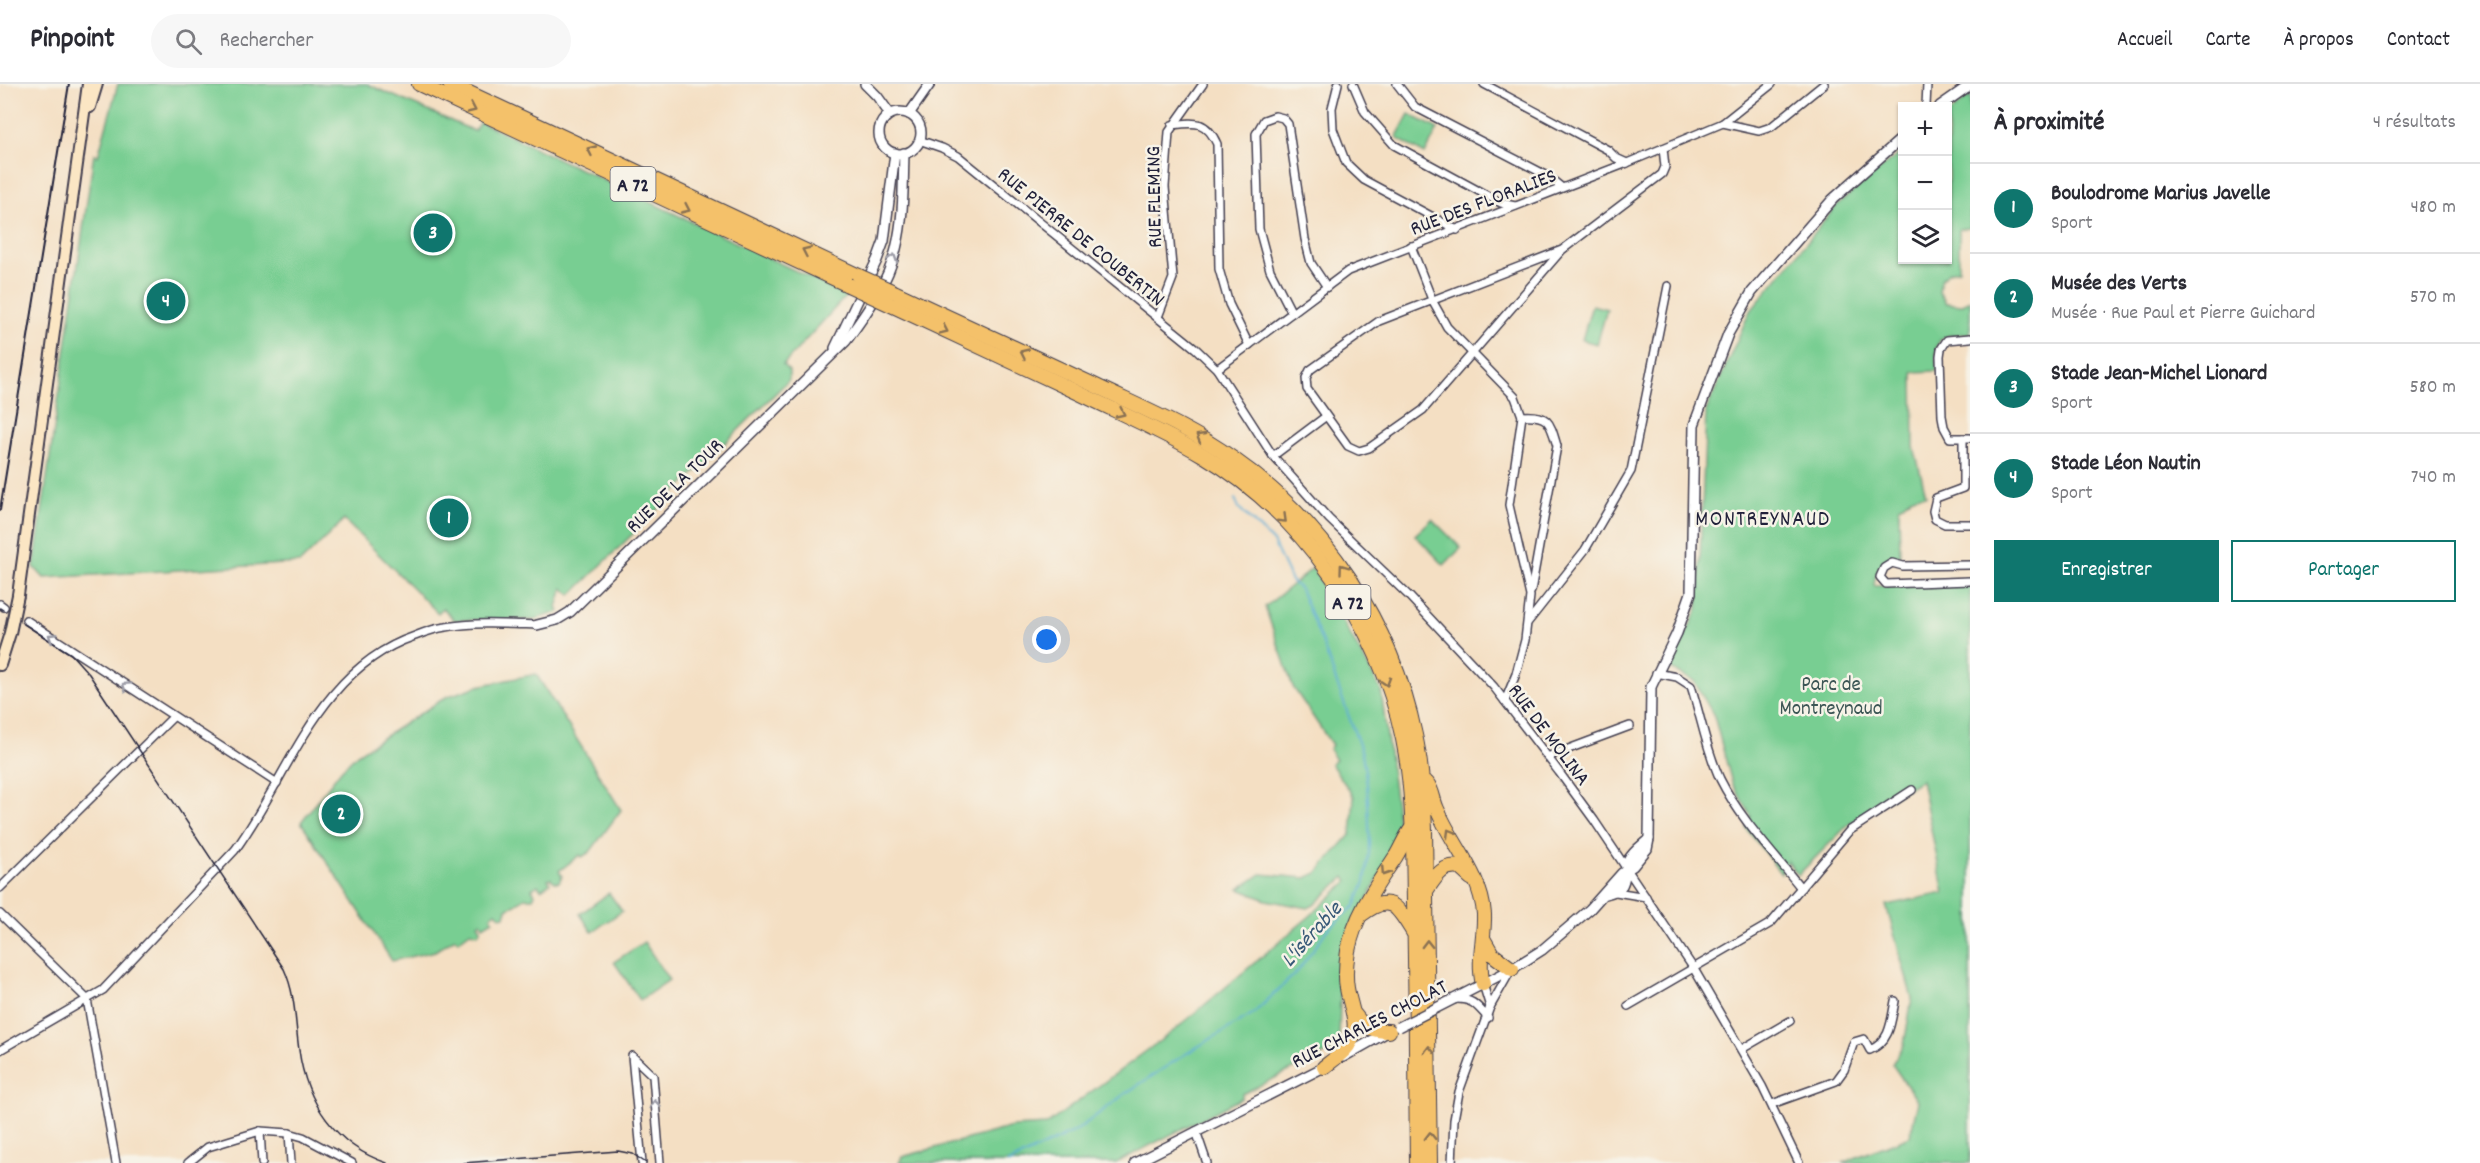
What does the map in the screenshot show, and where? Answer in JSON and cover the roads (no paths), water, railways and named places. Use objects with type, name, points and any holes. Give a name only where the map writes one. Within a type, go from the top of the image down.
[{"type":"highway","name":"A 72","points":[[419,84],[853,280]]},
{"type":"highway","name":"A 72","points":[[450,84],[893,299],[1204,456],[1255,492],[1296,532],[1331,574],[1362,625],[1385,675],[1403,738],[1412,828],[1417,1163]]},
{"type":"highway","name":"A 72","points":[[893,299],[1188,430],[1234,459],[1284,500],[1329,549],[1350,577],[1375,622],[1408,704],[1422,778],[1430,1163]]},
{"type":"highway","points":[[1422,778],[1430,786],[1437,810],[1477,884],[1484,913],[1481,974],[1484,984]]},
{"type":"highway","points":[[1394,1029],[1373,1030],[1359,1021],[1347,987],[1347,963],[1352,935],[1364,906],[1412,828]]},
{"type":"highway","points":[[1426,891],[1439,872],[1453,866],[1465,871],[1477,884]]},
{"type":"highway","points":[[1360,916],[1373,906],[1383,903],[1394,904],[1414,934]]},
{"type":"highway","points":[[1484,940],[1491,954],[1512,969]]},
{"type":"highway","points":[[1324,1067],[1350,1044],[1354,1034],[1355,1015]]},
{"type":"main road","points":[[0,665],[18,595],[88,84]]},
{"type":"main road","points":[[81,139],[97,84]]},
{"type":"street","points":[[865,84],[890,114]]},
{"type":"street","points":[[909,114],[930,84]]},
{"type":"street","name":"RUE FLEMING","points":[[1158,317],[1173,278],[1165,187],[1169,132],[1203,84]]},
{"type":"street","points":[[1338,84],[1332,108],[1333,129],[1346,163],[1364,180],[1457,230]]},
{"type":"street","points":[[1353,84],[1365,112],[1394,145],[1501,203],[1515,206]]},
{"type":"street","points":[[1396,84],[1415,107],[1546,175],[1561,188]]},
{"type":"street","points":[[1484,84],[1608,150],[1616,158],[1627,163]]},
{"type":"street","name":"RUE DES FLORALIES","points":[[1217,369],[1348,271],[1627,163],[1723,123],[1772,84]]},
{"type":"street","points":[[1723,123],[1759,131],[1772,127],[1824,84]]},
{"type":"street","points":[[1926,102],[1927,84]]},
{"type":"street","points":[[1946,102],[1970,85]]},
{"type":"street","points":[[902,112],[909,114],[917,122],[919,140],[911,150],[900,153],[883,144],[879,132],[882,122],[890,114],[902,112]]},
{"type":"street","points":[[1292,314],[1270,270],[1259,229],[1256,134],[1264,120],[1270,117],[1282,118],[1288,124],[1305,238],[1311,263],[1327,287]]},
{"type":"street","points":[[1172,125],[1188,123],[1204,125],[1212,132],[1217,144],[1219,269],[1229,304],[1249,345]]},
{"type":"street","name":"RUE PIERRE DE COUBERTIN","points":[[919,140],[958,156],[1158,317],[1217,369]]},
{"type":"street","points":[[1616,892],[1626,880],[1629,858],[1649,839],[1651,687],[1677,633],[1691,593],[1694,425],[1728,334],[1752,292],[1788,249],[1833,199],[1898,142]]},
{"type":"street","points":[[1562,250],[1433,302],[1379,321],[1310,370],[1306,378],[1307,389],[1348,446],[1364,450],[1423,410],[1562,250],[1662,174],[1665,167],[1663,148]]},
{"type":"street","name":"RUE DE LA TOUR","points":[[830,358],[884,242],[900,153]]},
{"type":"street","name":"RUE DE LA TOUR","points":[[537,625],[557,620],[570,612],[838,351],[863,318],[889,270],[896,250],[902,218],[900,153]]},
{"type":"street","points":[[1411,246],[1433,302],[1447,327],[1515,397],[1522,416],[1509,505],[1530,596]]},
{"type":"street","points":[[1528,622],[1585,550],[1630,471],[1668,286]]},
{"type":"street","points":[[1970,338],[1950,339],[1941,349],[1944,427],[1950,438],[1967,438],[1963,488],[1936,498],[1933,512],[1935,519],[1940,523],[1970,524]]},
{"type":"street","name":"RUE DE MOLINA","points":[[1217,369],[1273,456],[1329,519],[1409,596],[1505,701],[1594,820],[1694,969],[1742,1049],[1772,1104],[1799,1163]]},
{"type":"street","points":[[1505,701],[1516,674],[1528,622],[1530,596],[1557,446],[1551,424],[1539,415],[1522,416]]},
{"type":"street","points":[[1273,456],[1325,417]]},
{"type":"street","points":[[1970,565],[1903,566],[1892,563],[1884,567],[1880,577],[1886,584],[1970,581]]},
{"type":"street","points":[[26,620],[277,783]]},
{"type":"street","points":[[0,1050],[104,990],[235,850],[254,824],[326,701],[339,686],[382,650],[397,642],[444,627],[537,625]]},
{"type":"street","points":[[1656,673],[1677,678],[1691,686],[1702,731],[1720,778],[1734,802],[1801,888]]},
{"type":"street","points":[[0,888],[173,717]]},
{"type":"street","points":[[1547,757],[1630,726]]},
{"type":"street","points":[[1628,1006],[1771,923],[1849,831],[1912,790]]},
{"type":"street","name":"RUE CHARLES CHOLAT","points":[[1135,1163],[1512,969],[1542,950],[1605,894],[1626,869]]},
{"type":"street","points":[[1605,894],[1616,892],[1647,897]]},
{"type":"street","points":[[0,914],[87,999],[116,1163]]},
{"type":"street","points":[[1452,1163],[1454,1120],[1459,1092],[1488,1018],[1490,1007],[1512,969]]},
{"type":"street","points":[[1484,984],[1490,1007]]},
{"type":"street","points":[[1454,999],[1466,999],[1473,1002],[1488,1018]]},
{"type":"street","points":[[1772,1104],[1836,1081],[1844,1070],[1854,1042],[1864,1039],[1870,1050],[1881,1046],[1888,1037],[1894,1001]]},
{"type":"street","points":[[1742,1049],[1790,1021]]},
{"type":"street","points":[[642,1163],[632,1056],[653,1076],[660,1163]]},
{"type":"street","points":[[260,1131],[262,1163]]},
{"type":"street","points":[[188,1163],[208,1147],[260,1131],[289,1133],[318,1144],[352,1163]]},
{"type":"street","points":[[1196,1131],[1207,1163]]},
{"type":"street","points":[[289,1133],[291,1163]]},
{"type":"waterway","name":"L'isérable","points":[[1008,1163],[1077,1130],[1126,1093],[1254,1013],[1298,971],[1327,930],[1355,906],[1365,882],[1370,845],[1367,784],[1362,753],[1322,642],[1300,589],[1291,581],[1273,542],[1239,508],[1235,499]]},
{"type":"tunnel","points":[[4,607],[26,620]]},
{"type":"tram line","points":[[24,624],[71,654],[89,674],[284,969],[293,999],[303,1069],[316,1104],[326,1120],[353,1145],[387,1163]]},
{"type":"tram line","points":[[463,1163],[618,1151],[633,1154],[646,1163]]},
{"type":"railway","points":[[0,510],[69,84]]},
{"type":"place","name":"Stade Jean-Michel Lionard","points":[[433,233]]},
{"type":"place","name":"Stade Léon Nautin","points":[[166,301]]},
{"type":"place","name":"Boulodrome Marius Javelle","points":[[449,518]]},
{"type":"place","name":"Musée des Verts","points":[[341,814]]},
{"type":"district","name":"MONTREYNAUD","points":[[1763,517]]},
{"type":"park label","name":"Parc de Montreynaud","points":[[1831,695]]}]
